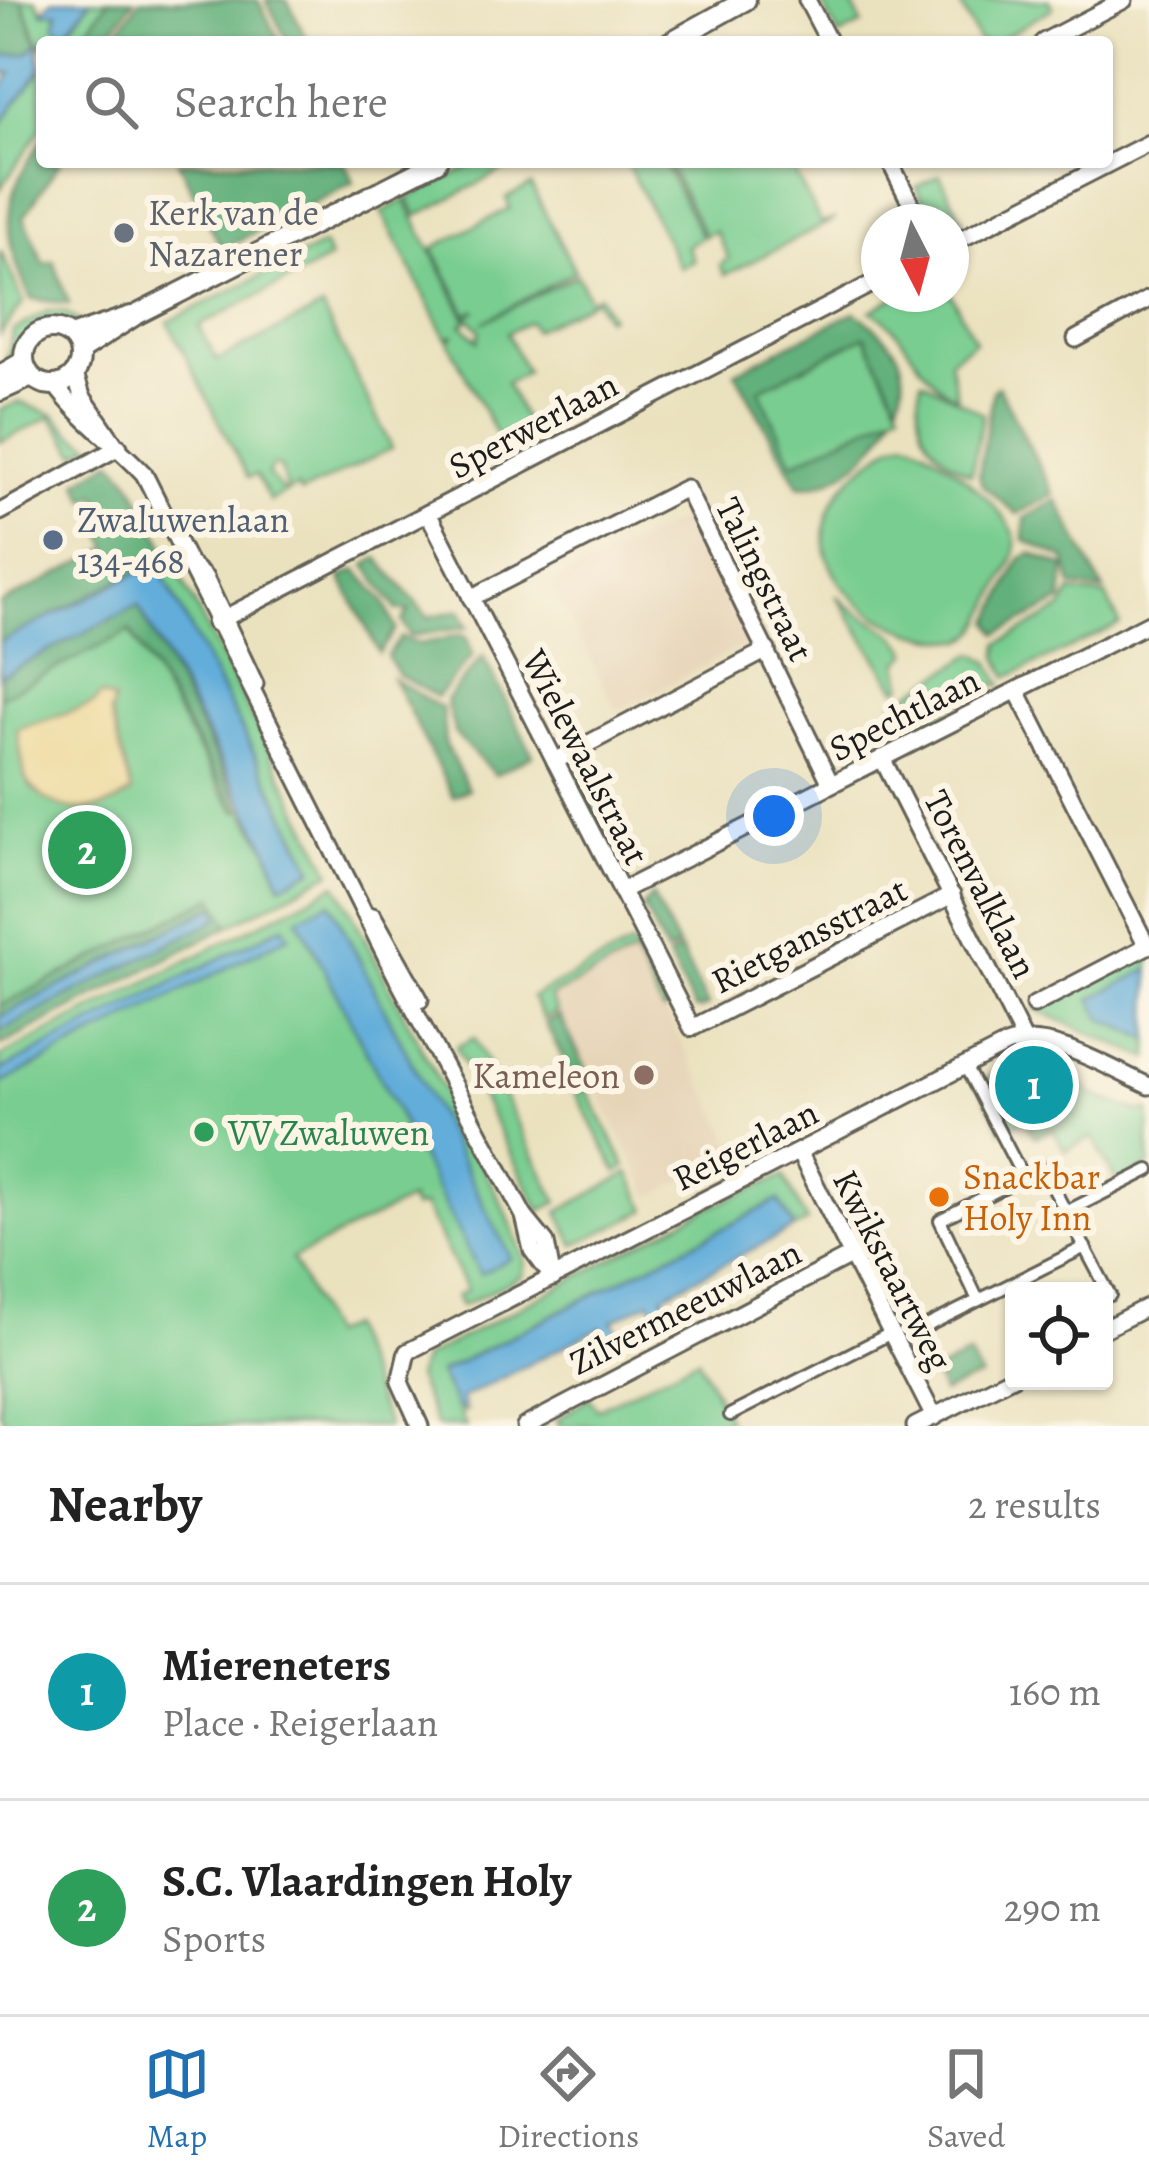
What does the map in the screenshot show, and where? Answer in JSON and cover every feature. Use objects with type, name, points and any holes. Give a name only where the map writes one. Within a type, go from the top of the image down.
[{"type":"street","points":[[681,36],[741,3],[761,0]]},
{"type":"street","points":[[807,0],[826,36]]},
{"type":"street","points":[[1054,36],[1124,0]]},
{"type":"street","points":[[1113,161],[1149,143]]},
{"type":"street","points":[[75,344],[425,168]]},
{"type":"street","points":[[893,168],[911,204]]},
{"type":"street","points":[[969,235],[1100,168]]},
{"type":"street","name":"Sperwerlaan","points":[[220,620],[861,289]]},
{"type":"street","points":[[1076,339],[1149,299]]},
{"type":"street","points":[[27,369],[26,346],[39,332],[58,330],[75,344]]},
{"type":"street","points":[[75,344],[75,374],[82,396],[144,474],[192,566],[206,578],[220,620],[367,910],[395,951],[424,1009],[429,1031],[524,1216],[526,1235],[553,1278]]},
{"type":"street","points":[[0,391],[27,369]]},
{"type":"street","points":[[0,375],[27,369],[56,386],[84,422],[117,445]]},
{"type":"street","points":[[56,386],[75,374]]},
{"type":"street","points":[[4,510],[117,445]]},
{"type":"street","name":"Talingstraat","points":[[471,598],[686,488],[831,784]]},
{"type":"street","name":"Wielewaalstraat","points":[[428,513],[692,1028]]},
{"type":"street","name":"Spechtlaan","points":[[621,891],[1149,622]]},
{"type":"street","points":[[555,761],[767,650]]},
{"type":"street","points":[[1017,691],[1148,946],[1034,1005]]},
{"type":"street","name":"Torenvalklaan","points":[[882,758],[1024,1040]]},
{"type":"street","name":"Rietgansstraat","points":[[692,1028],[952,895]]},
{"type":"street","points":[[1024,1040],[1049,1044],[1149,1086]]},
{"type":"street","name":"Reigerlaan","points":[[420,1426],[400,1382],[407,1352],[1024,1040]]},
{"type":"street","points":[[965,1066],[1023,1177]]},
{"type":"street","name":"Kwikstaartweg","points":[[799,1151],[934,1417]]},
{"type":"street","points":[[978,1300],[940,1220],[1042,1167],[1103,1282]]},
{"type":"street","points":[[1066,1212],[1149,1170]]},
{"type":"street","points":[[927,1326],[1085,1247]]},
{"type":"street","name":"Zilvermeeuwlaan","points":[[525,1426],[549,1419],[852,1255]]},
{"type":"street","points":[[1113,1324],[1149,1306]]},
{"type":"street","points":[[730,1415],[891,1333]]},
{"type":"street","points":[[916,1426],[1005,1381]]},
{"type":"shaded area","points":[[685,517],[749,643],[617,711],[552,585]]},
{"type":"shaded area","name":"Kameleon","points":[[636,953],[738,1153],[651,1197],[549,997]]},
{"type":"green space","points":[[0,0],[22,0],[36,45],[28,53],[0,56]]},
{"type":"green space","points":[[22,0],[36,0],[44,13],[58,12],[55,23],[67,33],[91,0],[109,0],[82,36],[37,36]]},
{"type":"green space","points":[[109,0],[134,0],[107,36],[82,36]]},
{"type":"green space","points":[[140,0],[258,0],[277,36],[114,36]]},
{"type":"green space","points":[[266,0],[287,0],[306,36],[285,36]]},
{"type":"green space","points":[[814,0],[850,0],[862,24],[839,36],[823,6]]},
{"type":"green space","points":[[958,0],[1049,0],[1053,8],[1006,36],[976,36]]},
{"type":"green space","points":[[36,76],[36,136],[0,189],[0,125]]},
{"type":"green space","points":[[36,149],[36,168],[56,168],[24,217],[44,264],[54,261],[69,304],[31,299],[14,255],[9,217]]},
{"type":"green space","points":[[181,168],[347,168],[354,182],[222,249]]},
{"type":"green space","points":[[467,168],[508,168],[417,216],[408,198]]},
{"type":"green space","points":[[629,168],[666,168],[702,237],[687,246],[694,261],[680,268]]},
{"type":"green space","points":[[670,168],[792,168],[821,223],[836,219],[725,275],[720,265],[729,258],[715,231],[705,236]]},
{"type":"green space","points":[[940,175],[954,204],[924,204],[916,187]]},
{"type":"green space","points":[[531,185],[575,271],[482,323],[577,275],[590,300],[599,295],[610,316],[606,318],[595,299],[534,330],[529,322],[507,333],[526,372],[506,383],[527,425],[537,421],[542,430],[504,450],[448,341],[455,334],[446,338],[382,212],[405,200],[467,321],[462,324],[478,341],[480,330],[467,316],[477,310],[467,314],[433,248],[510,208],[506,198]]},
{"type":"green space","points":[[323,245],[330,259],[199,326],[217,360],[322,308],[392,448],[301,493],[297,487],[287,492],[281,468],[273,465],[268,474],[285,493],[270,501],[256,475],[248,478],[168,322]]},
{"type":"green space","points":[[0,250],[24,302],[0,334]]},
{"type":"green space","points":[[47,311],[64,312],[85,325],[38,325],[6,364],[13,331]]},
{"type":"green space","points":[[855,312],[896,350],[903,374],[898,403],[865,336],[759,390],[793,463],[894,413],[879,440],[857,463],[829,480],[799,486],[735,372]]},
{"type":"green space","points":[[873,312],[960,312],[975,341],[949,360],[957,397],[932,378],[884,319]]},
{"type":"green space","points":[[866,336],[901,409],[793,463],[759,390]]},
{"type":"green space","points":[[922,380],[983,414],[971,474],[944,456],[927,436],[919,411]]},
{"type":"green space","points":[[998,386],[1054,494],[1017,514],[982,485],[979,475],[993,389]]},
{"type":"green space","points":[[18,402],[55,415],[71,433],[92,445],[77,453],[51,417],[0,442],[0,410]]},
{"type":"green space","points":[[908,440],[971,483],[1002,515],[1016,541],[1012,561],[984,620],[965,640],[928,636],[893,624],[863,606],[840,582],[827,555],[825,525],[838,494],[882,452]]},
{"type":"green space","points":[[113,460],[131,481],[169,554],[0,642],[0,604],[109,548],[102,532],[113,526],[97,495],[86,500],[78,482]]},
{"type":"green space","points":[[1057,500],[1104,591],[1072,587],[1065,559],[1024,540],[1025,518]]},
{"type":"green space","points":[[1031,553],[1065,567],[1062,601],[998,634],[991,622],[1020,559]]},
{"type":"green space","points":[[169,554],[331,872],[229,926],[213,897],[0,1006],[0,697],[130,631],[223,794],[237,811],[242,809],[269,851],[280,884],[313,868],[157,563]],"holes":[[[94,704],[110,713],[132,792],[105,804],[79,808],[54,803],[29,785],[17,729]]]},
{"type":"green space","points":[[378,558],[428,617],[460,610],[468,627],[410,636],[402,621],[409,611],[397,610],[366,565]]},
{"type":"green space","points":[[357,570],[383,600],[396,629],[379,653],[341,577]]},
{"type":"green space","points":[[1071,592],[1106,596],[1120,624],[1008,677],[998,657],[999,644],[1062,609]]},
{"type":"green space","points":[[836,595],[903,644],[909,653],[899,663],[903,685],[897,689]]},
{"type":"green space","points":[[138,605],[242,809],[237,811],[130,631],[0,697],[0,676]]},
{"type":"green space","points":[[466,636],[473,655],[437,697],[398,675],[387,656],[401,637],[420,644]]},
{"type":"green space","points":[[975,653],[990,662],[1002,685],[991,685],[908,733],[893,704]]},
{"type":"green space","points":[[483,656],[533,755],[495,775],[455,734],[446,700]]},
{"type":"green space","points":[[393,679],[442,709],[445,743],[468,789],[453,797]]},
{"type":"green space","points":[[583,761],[608,810],[595,816],[574,775]]},
{"type":"green space","points":[[610,813],[636,865],[628,869],[621,866],[597,820]]},
{"type":"green space","name":"VV Zwaluwen","points":[[337,884],[506,1212],[525,1260],[523,1275],[461,1306],[456,1296],[467,1290],[424,1206],[413,1208],[409,1200],[292,1259],[329,1335],[347,1326],[388,1426],[7,1426],[0,1412],[0,1084],[288,936],[283,926],[0,1071],[0,1057]],"holes":[[[330,902],[480,1273],[299,919]]]},
{"type":"green space","points":[[652,895],[678,947],[666,953],[643,907]]},
{"type":"green space","points":[[214,897],[229,926],[0,1046],[0,1031],[219,917],[213,907],[0,1017],[0,1006]]},
{"type":"green space","points":[[632,945],[669,1008],[663,1011],[634,954],[550,997],[557,1012],[543,1019],[532,997]]},
{"type":"green space","points":[[680,950],[708,1006],[700,1010],[694,1008],[668,957]]},
{"type":"green space","points":[[1149,950],[1149,969],[1091,999],[1103,1019],[1149,1039],[1149,1059],[1035,1009]]},
{"type":"green space","points":[[560,1016],[591,1079],[577,1086],[545,1023]]},
{"type":"green space","points":[[474,1038],[558,1202],[540,1211],[456,1047]]},
{"type":"green space","points":[[1020,1057],[1051,1061],[1097,1096],[1140,1112],[1149,1110],[1149,1166],[1117,1183],[1093,1137],[1065,1151],[1053,1129],[1035,1137],[1024,1120],[1002,1131],[978,1084]]},
{"type":"green space","points":[[586,1088],[626,1167],[617,1172],[576,1093]]},
{"type":"green space","points":[[629,1173],[647,1210],[575,1245],[558,1212]]},
{"type":"green space","points":[[784,1176],[807,1222],[794,1228],[779,1200],[440,1372],[459,1409],[466,1411],[460,1415],[466,1426],[436,1426],[416,1377],[424,1358],[709,1207]]},
{"type":"green space","points":[[969,1355],[981,1377],[942,1393],[935,1372]]},
{"type":"green space","points":[[698,1358],[728,1419],[714,1426],[560,1426],[557,1420],[589,1397],[597,1409]]},
{"type":"sand","points":[[100,695],[114,701],[110,713],[132,792],[104,807],[61,806],[25,778],[17,729],[94,704]]},
{"type":"water","points":[[52,0],[91,0],[64,34],[55,25],[58,12],[42,12]]},
{"type":"water","points":[[36,45],[36,76],[0,125],[0,90],[12,73],[0,74],[0,56],[28,53]]},
{"type":"water","points":[[157,563],[313,869],[281,885],[269,851],[138,605],[0,676],[0,642]]},
{"type":"water","points":[[330,902],[511,1258],[480,1274],[298,918]]},
{"type":"water","points":[[214,907],[219,918],[0,1031],[0,1017]]},
{"type":"water","points":[[283,926],[289,936],[0,1084],[0,1071]]},
{"type":"water","points":[[1149,969],[1149,1039],[1103,1019],[1091,999]]},
{"type":"water","points":[[779,1200],[794,1228],[663,1295],[670,1307],[657,1313],[651,1301],[612,1321],[620,1332],[606,1339],[601,1327],[461,1399],[464,1406],[458,1410],[439,1373]]},
{"type":"place","name":"Kerk van de Nazarener","points":[[124,233]]},
{"type":"place","name":"Zwaluwenlaan 134-468","points":[[53,540]]},
{"type":"place","name":"S.C. Vlaardingen Holy","points":[[87,850]]},
{"type":"place","name":"Kameleon","points":[[644,1075]]},
{"type":"place","name":"Miereneters","points":[[1034,1085]]},
{"type":"place","name":"VV Zwaluwen","points":[[204,1132]]},
{"type":"place","name":"Snackbar Holy Inn","points":[[939,1197]]}]
